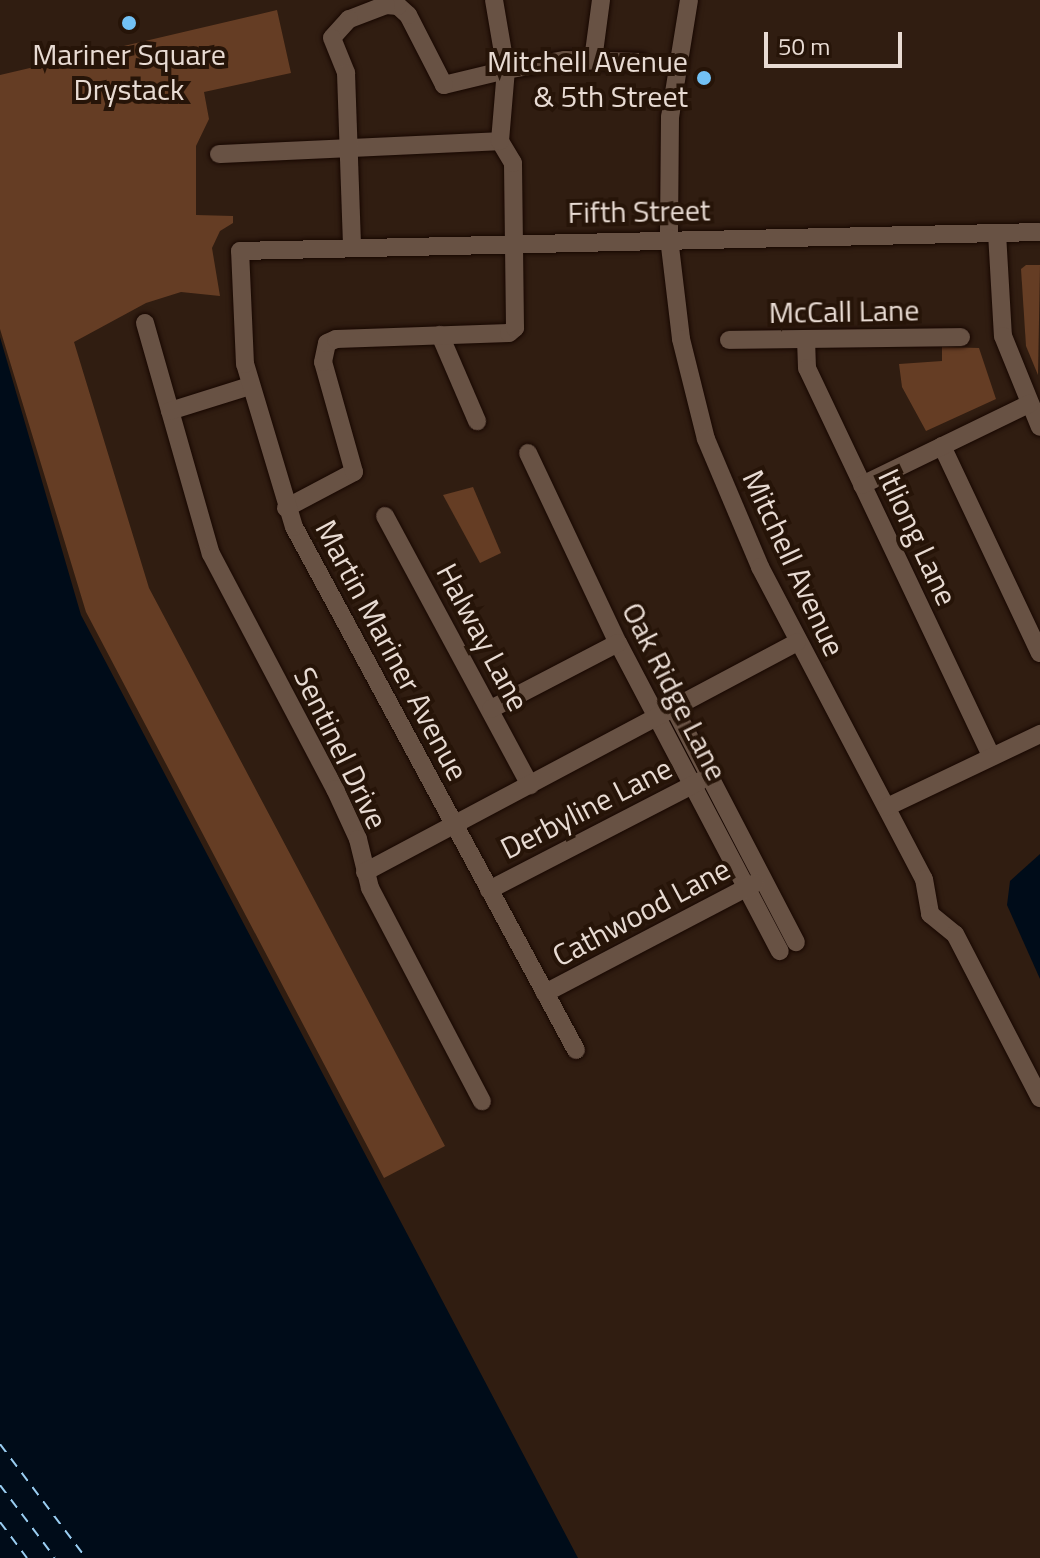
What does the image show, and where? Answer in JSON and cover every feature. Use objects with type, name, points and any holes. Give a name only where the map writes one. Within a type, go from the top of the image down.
[{"type":"street","points":[[286,508],[354,472],[323,362],[327,343],[509,333],[515,328],[513,163],[500,141],[506,70],[494,0]]},
{"type":"street","points":[[593,60],[601,0]]},
{"type":"street","name":"Mitchell Avenue","points":[[689,0],[670,117],[669,238],[681,339],[706,439],[797,642],[924,879],[930,914],[955,934],[1040,1098]]},
{"type":"street","points":[[352,248],[346,73],[331,42],[334,31],[349,19],[386,5],[398,6],[408,15],[444,85],[506,70],[593,60],[641,62]]},
{"type":"street","points":[[219,154],[500,141]]},
{"type":"street","name":"Fifth Street","points":[[240,251],[669,238],[1040,232]]},
{"type":"street","points":[[997,233],[1003,336],[1040,427]]},
{"type":"street","name":"Martin Mariner Avenue","points":[[240,251],[241,339],[250,386],[286,508],[576,1050]]},
{"type":"street","name":"Sentinel Drive","points":[[145,323],[211,554],[347,813],[365,872],[482,1101]]},
{"type":"street","points":[[440,335],[477,421]]},
{"type":"street","name":"McCall Lane","points":[[729,340],[961,337]]},
{"type":"street","name":"Itliong Lane","points":[[806,339],[807,368],[991,756]]},
{"type":"street","points":[[170,411],[250,386]]},
{"type":"street","points":[[862,485],[1029,404]]},
{"type":"street","points":[[942,446],[1040,653]]},
{"type":"street","name":"Oak Ridge Lane","points":[[528,453],[618,643],[666,712],[788,946]]},
{"type":"street","name":"Halway Lane","points":[[385,516],[530,785]]},
{"type":"street","points":[[365,872],[797,642]]},
{"type":"street","points":[[491,709],[618,643]]},
{"type":"street","points":[[887,807],[1040,734]]},
{"type":"street","name":"Derbyline Lane","points":[[489,890],[700,781]]},
{"type":"street","name":"Cathwood Lane","points":[[545,993],[755,883]]},
{"type":"shaded area","points":[[277,10],[291,73],[204,92],[209,119],[196,146],[196,215],[233,216],[233,223],[220,231],[212,248],[220,296],[181,292],[146,303],[74,342],[149,588],[445,1146],[384,1178],[86,612],[0,329],[0,75]]},
{"type":"shaded area","points":[[1026,265],[1040,265],[1038,375],[1026,346],[1021,269]]},
{"type":"shaded area","points":[[942,347],[979,348],[996,399],[926,431],[902,387],[899,364],[942,361]]},
{"type":"shaded area","points":[[473,487],[501,553],[480,563],[443,495]]},
{"type":"water","points":[[0,337],[81,615],[578,1558],[0,1558]]},
{"type":"water","points":[[1040,854],[1040,979],[1007,905],[1010,881]]},
{"type":"ferry route","points":[[0,1444],[86,1558]]},
{"type":"ferry route","points":[[0,1485],[55,1558]]},
{"type":"ferry route","points":[[0,1522],[27,1558]]},
{"type":"place","name":"Mariner Square Drystack","points":[[129,23]]},
{"type":"place","name":"Mitchell Avenue & 5th Street","points":[[704,78]]}]
